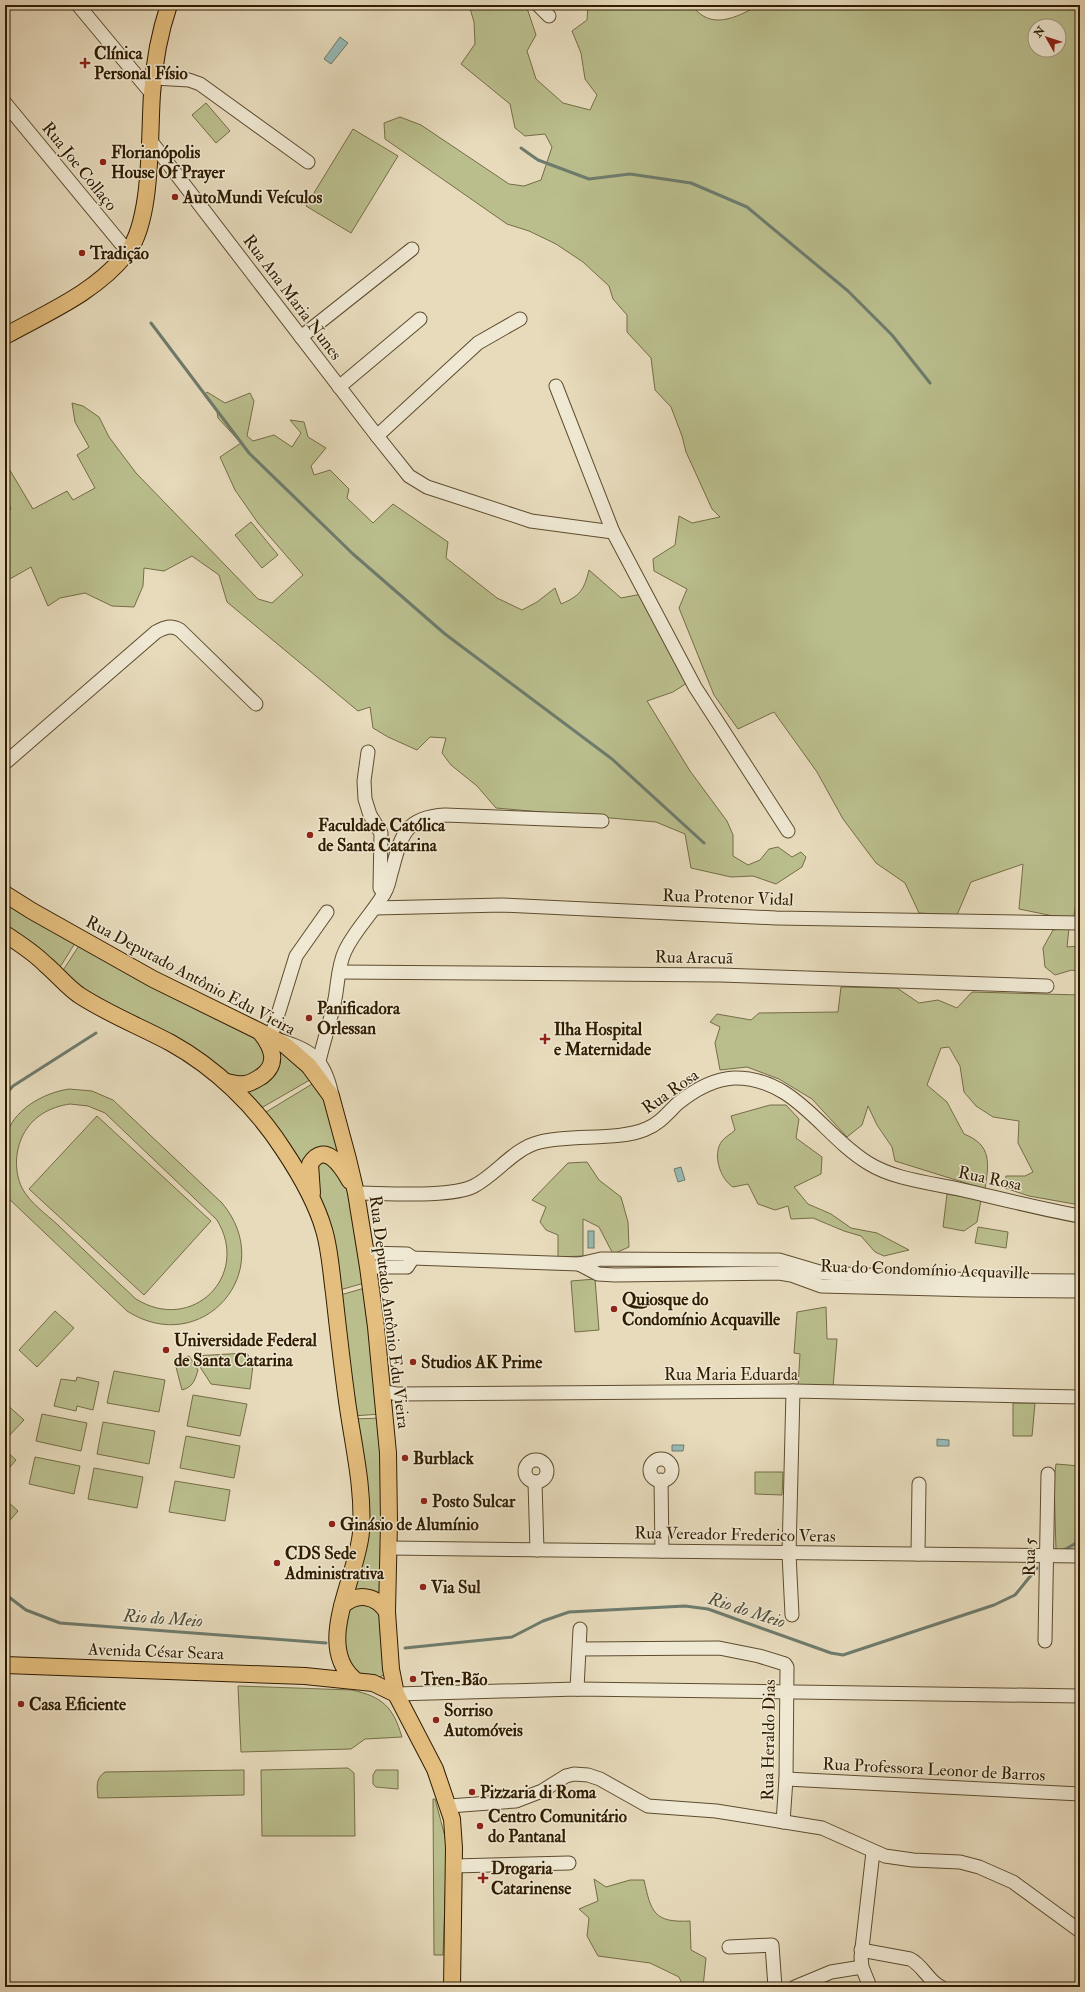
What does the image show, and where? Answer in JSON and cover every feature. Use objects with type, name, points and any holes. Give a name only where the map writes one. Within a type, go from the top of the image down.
[{"type":"main road","points":[[5,336],[83,292],[109,273],[128,252],[139,227],[144,205],[150,140],[152,94],[158,49],[169,5]]},
{"type":"main road","name":"Rua Deputado Antônio Edu Vieira","points":[[5,894],[32,911],[153,979],[265,1034],[286,1046],[309,1066],[324,1085],[334,1105],[355,1190],[367,1260],[382,1391],[389,1471],[387,1612]]},
{"type":"main road","points":[[8,938],[35,954],[79,995],[184,1051],[226,1082],[272,1133],[294,1167],[313,1203],[324,1228],[329,1253],[347,1400],[360,1490],[362,1519],[360,1543],[342,1606],[338,1635],[339,1656],[345,1670],[354,1680]]},
{"type":"main road","points":[[226,1082],[244,1084],[255,1081],[271,1067],[273,1058],[270,1044],[265,1034]]},
{"type":"main road","points":[[313,1203],[309,1173],[310,1164],[318,1156],[328,1155],[336,1160],[355,1190]]},
{"type":"main road","points":[[342,1606],[352,1599],[363,1597],[375,1599],[387,1612],[392,1669],[396,1694],[436,1769],[449,1806],[454,1835],[452,1987]]},
{"type":"main road","name":"Avenida César Seara","points":[[305,1676],[331,1666],[339,1656]]},
{"type":"main road","name":"Avenida César Seara","points":[[5,1665],[305,1676],[373,1683],[396,1694]]},
{"type":"main road","points":[[373,1683],[386,1676],[392,1669]]},
{"type":"street","points":[[78,5],[152,94]]},
{"type":"street","points":[[538,5],[549,16]]},
{"type":"street","points":[[130,68],[188,80],[200,84],[308,162]]},
{"type":"street","name":"Rua Joe Collaço","points":[[5,103],[128,252]]},
{"type":"street","name":"Rua Ana Maria Nunes","points":[[150,140],[409,476],[427,488],[516,518],[613,532]]},
{"type":"street","points":[[301,337],[412,249]]},
{"type":"street","points":[[340,387],[420,319]]},
{"type":"street","points":[[377,436],[478,343],[520,319]]},
{"type":"street","points":[[556,386],[613,532],[695,687],[788,831]]},
{"type":"street","points":[[5,763],[156,632],[165,627],[173,626],[180,630],[256,704]]},
{"type":"street","points":[[319,1061],[335,1000],[345,950],[376,908],[381,833],[370,815],[365,798],[364,781],[368,752]]},
{"type":"street","points":[[378,888],[387,888],[400,839],[407,829],[422,819],[434,816],[460,814],[602,821]]},
{"type":"street","name":"Rua Protenor Vidal","points":[[376,908],[502,905],[776,918],[1080,923]]},
{"type":"street","points":[[327,912],[296,956],[265,1034],[303,1049],[319,1061],[327,1073],[334,1105]]},
{"type":"street","name":"Rua Aracuã","points":[[340,972],[720,975],[1047,986]]},
{"type":"street","name":"Rua Rosa","points":[[355,1190],[444,1193],[473,1187],[522,1151],[538,1143],[560,1138],[638,1132],[657,1124],[679,1103],[702,1087],[724,1079],[735,1078],[751,1079],[771,1084],[790,1095],[848,1148],[868,1163],[886,1171],[916,1180],[1080,1216]]},
{"type":"street","name":"Rua do Condomínio Acquaville","points":[[367,1260],[407,1267],[414,1258],[579,1264],[602,1259],[702,1261],[780,1260],[823,1273],[879,1281],[976,1285],[1056,1286],[1080,1290]]},
{"type":"street","points":[[778,1273],[780,1260]]},
{"type":"street","points":[[702,1261],[702,1274]]},
{"type":"street","name":"Rua do Condomínio Acquaville","points":[[579,1264],[598,1274],[778,1273],[791,1275],[821,1286],[879,1281]]},
{"type":"street","name":"Rua do Condomínio Acquaville","points":[[1056,1286],[1080,1281]]},
{"type":"street","name":"Rua Maria Eduarda","points":[[382,1391],[398,1394],[793,1391],[1080,1397]]},
{"type":"street","points":[[792,1615],[788,1554],[793,1391]]},
{"type":"street","name":"Rua 5","points":[[1045,1641],[1048,1474]]},
{"type":"street","points":[[661,1480],[662,1551]]},
{"type":"street","points":[[535,1482],[537,1550]]},
{"type":"street","points":[[918,1554],[919,1484]]},
{"type":"street","name":"Rua Vereador Frederico Veras","points":[[389,1548],[788,1554],[1080,1556]]},
{"type":"street","points":[[577,1689],[580,1629]]},
{"type":"street","name":"Rua Heraldo Dias","points":[[580,1649],[719,1648],[781,1662],[787,1667],[788,1692],[786,1779],[783,1822]]},
{"type":"street","points":[[396,1694],[577,1689],[1080,1696]]},
{"type":"street","points":[[449,1806],[516,1801],[529,1797],[566,1776],[574,1774],[588,1775],[600,1779],[648,1806],[716,1811],[822,1828],[873,1852],[894,1858],[960,1862],[979,1867],[1013,1882],[1080,1931]]},
{"type":"street","name":"Rua Professora Leonor de Barros","points":[[786,1779],[1080,1794]]},
{"type":"street","points":[[870,1987],[862,1967],[861,1950],[873,1852]]},
{"type":"street","points":[[454,1866],[569,1863]]},
{"type":"street","points":[[729,1947],[772,1945],[775,1987]]},
{"type":"street","points":[[861,1950],[915,1961],[932,1981],[941,1987]]},
{"type":"street","points":[[796,1987],[830,1972],[862,1967]]},
{"type":"green space","points":[[469,5],[523,5],[528,11],[536,35],[527,51],[536,79],[563,103],[590,110],[597,95],[585,79],[581,53],[572,31],[587,20],[588,5],[692,5],[699,13],[707,18],[724,20],[732,18],[759,5],[1080,5],[1080,885],[1073,920],[1019,909],[1023,864],[971,882],[957,915],[919,913],[905,883],[876,863],[843,819],[817,772],[774,712],[738,729],[714,695],[679,608],[687,589],[654,571],[653,559],[675,545],[679,516],[692,523],[720,517],[712,509],[686,452],[682,436],[671,407],[655,390],[651,358],[627,332],[627,315],[613,299],[609,286],[583,262],[556,244],[529,231],[507,224],[385,139],[384,123],[400,117],[421,125],[509,184],[524,186],[541,180],[552,147],[545,134],[525,136],[515,128],[510,104],[461,64],[475,44],[474,22]]},
{"type":"green space","points":[[206,103],[230,131],[216,143],[192,115]]},
{"type":"green space","points":[[353,129],[398,156],[351,233],[306,206]]},
{"type":"green space","points":[[207,392],[225,403],[250,393],[254,401],[247,436],[253,441],[274,435],[292,447],[301,433],[290,420],[304,422],[308,437],[326,448],[311,466],[314,475],[330,470],[349,489],[347,498],[373,523],[393,504],[448,542],[446,558],[497,598],[522,610],[537,602],[555,588],[561,604],[573,598],[583,587],[589,570],[621,598],[642,594],[687,683],[673,692],[647,701],[690,771],[727,821],[733,835],[733,856],[748,865],[760,860],[769,849],[778,847],[792,857],[801,852],[806,857],[802,867],[776,884],[753,876],[731,877],[691,868],[685,834],[656,822],[496,808],[477,786],[451,765],[442,753],[446,738],[430,737],[417,750],[388,737],[373,728],[370,707],[358,711],[227,602],[219,575],[192,556],[164,571],[144,568],[143,586],[134,607],[112,606],[85,593],[60,598],[48,606],[31,567],[8,580],[5,579],[5,513],[11,509],[5,498],[5,462],[33,509],[67,491],[73,500],[95,488],[77,455],[89,447],[75,422],[72,403],[83,406],[99,417],[109,437],[136,473],[258,599],[272,603],[303,575],[258,523],[235,490],[220,457],[241,443],[218,418],[217,412],[204,395]]},
{"type":"green space","points":[[251,522],[278,555],[262,568],[235,535]]},
{"type":"green space","points":[[5,896],[77,940],[57,972],[5,932]]},
{"type":"green space","points":[[1069,928],[1067,947],[1080,946],[1080,972],[1072,970],[1055,975],[1045,967],[1043,948],[1053,930]]},
{"type":"green space","points":[[82,941],[258,1034],[270,1058],[258,1075],[231,1078],[86,996],[60,975]]},
{"type":"green space","points":[[841,987],[897,988],[919,1003],[938,1000],[957,1008],[972,992],[1080,995],[1080,1205],[1029,1196],[1005,1188],[1006,1176],[1025,1176],[1033,1172],[1018,1143],[1019,1121],[993,1117],[976,1106],[964,1092],[960,1066],[949,1047],[941,1048],[927,1085],[947,1102],[964,1134],[973,1138],[984,1149],[987,1163],[985,1189],[895,1161],[892,1147],[877,1125],[868,1106],[862,1125],[847,1137],[812,1099],[779,1079],[747,1067],[720,1070],[715,1043],[720,1027],[710,1022],[717,1014],[751,1020],[759,1013],[838,1012]]},
{"type":"green space","points":[[271,1039],[315,1077],[256,1111],[233,1085],[256,1084]]},
{"type":"green space","points":[[317,1081],[325,1094],[344,1162],[324,1151],[307,1182],[261,1115]]},
{"type":"green space","points":[[69,1089],[92,1091],[113,1100],[222,1203],[237,1229],[242,1255],[237,1280],[224,1300],[205,1316],[182,1324],[155,1323],[127,1311],[5,1195],[4,1153],[8,1129],[21,1112],[30,1105],[49,1094]],"holes":[[[70,1104],[88,1106],[105,1113],[217,1220],[226,1241],[227,1261],[221,1279],[210,1294],[195,1304],[177,1309],[157,1308],[136,1299],[34,1203],[22,1188],[19,1181],[16,1161],[20,1141],[27,1128],[37,1118],[56,1107]]]},
{"type":"green space","points":[[770,1105],[786,1105],[799,1119],[796,1138],[822,1157],[821,1174],[794,1187],[808,1204],[831,1214],[851,1228],[877,1233],[909,1250],[884,1256],[875,1252],[861,1236],[844,1231],[813,1218],[791,1219],[788,1206],[775,1210],[758,1204],[748,1184],[733,1187],[728,1183],[719,1166],[718,1153],[719,1146],[722,1141],[735,1130],[731,1116]]},
{"type":"green space","points":[[97,1116],[211,1221],[144,1295],[29,1189]]},
{"type":"green space","points":[[326,1158],[351,1191],[368,1282],[336,1291],[315,1183],[319,1160]]},
{"type":"green space","points":[[587,1162],[599,1180],[621,1197],[628,1222],[629,1247],[613,1254],[599,1227],[583,1219],[583,1256],[558,1257],[558,1235],[546,1230],[540,1222],[546,1207],[532,1200],[568,1163]]},
{"type":"green space","points":[[947,1194],[981,1200],[977,1222],[964,1231],[943,1227]]},
{"type":"green space","points":[[978,1227],[1008,1232],[1006,1248],[975,1243]]},
{"type":"green space","points":[[595,1279],[599,1330],[575,1332],[571,1281]]},
{"type":"green space","points":[[368,1287],[382,1414],[352,1416],[337,1296]]},
{"type":"green space","points":[[826,1307],[827,1339],[837,1339],[833,1387],[798,1387],[800,1354],[794,1353],[797,1312]]},
{"type":"green space","points":[[55,1311],[74,1328],[37,1367],[19,1350]]},
{"type":"green space","points":[[247,1353],[253,1365],[250,1389],[211,1384],[193,1356]]},
{"type":"green space","points":[[189,1356],[198,1370],[193,1383],[186,1389],[182,1390],[176,1367],[182,1358]]},
{"type":"green space","points":[[114,1371],[165,1380],[159,1412],[107,1403]]},
{"type":"green space","points":[[77,1377],[99,1382],[93,1410],[77,1406],[76,1411],[54,1406],[61,1379],[76,1381]]},
{"type":"green space","points":[[193,1395],[247,1404],[240,1436],[187,1426]]},
{"type":"green space","points":[[5,1403],[24,1420],[5,1440]]},
{"type":"green space","points":[[1013,1403],[1035,1403],[1032,1436],[1013,1436]]},
{"type":"green space","points":[[42,1414],[87,1423],[81,1451],[36,1441]]},
{"type":"green space","points":[[382,1418],[383,1603],[347,1599],[362,1548],[352,1419]]},
{"type":"green space","points":[[103,1422],[155,1431],[149,1464],[97,1454]]},
{"type":"green space","points":[[186,1436],[240,1446],[234,1478],[180,1468]]},
{"type":"green space","points":[[5,1450],[16,1460],[5,1473]]},
{"type":"green space","points":[[35,1457],[80,1466],[74,1494],[29,1484]]},
{"type":"green space","points":[[1056,1464],[1080,1466],[1080,1553],[1056,1550],[1054,1480]]},
{"type":"green space","points":[[94,1468],[143,1477],[137,1508],[88,1499]]},
{"type":"green space","points":[[755,1472],[783,1472],[782,1495],[755,1494]]},
{"type":"green space","points":[[175,1481],[230,1490],[225,1521],[169,1512]]},
{"type":"green space","points":[[5,1499],[18,1511],[5,1526]]},
{"type":"green space","points":[[349,1602],[379,1606],[387,1671],[382,1676],[370,1681],[345,1664],[344,1608]]},
{"type":"green space","points":[[238,1686],[352,1690],[363,1693],[372,1696],[385,1705],[395,1718],[402,1737],[365,1739],[351,1749],[241,1752]]},
{"type":"green space","points":[[348,1768],[354,1773],[355,1836],[262,1836],[261,1770]]},
{"type":"green space","points":[[244,1770],[244,1795],[98,1798],[98,1780],[105,1772]]},
{"type":"green space","points":[[376,1770],[398,1770],[398,1789],[376,1787],[373,1784],[373,1775]]},
{"type":"green space","points":[[433,1799],[435,1799],[447,1844],[443,1955],[434,1955]]},
{"type":"green space","points":[[594,1879],[606,1887],[630,1880],[644,1880],[649,1900],[656,1913],[669,1920],[690,1921],[691,1950],[706,1958],[703,1987],[678,1987],[682,1984],[679,1977],[650,1963],[598,1956],[587,1936],[589,1918],[579,1909],[598,1901]]},
{"type":"water","points":[[340,37],[348,43],[331,64],[324,59]]},
{"type":"water","points":[[681,1167],[685,1180],[678,1182],[674,1169]]},
{"type":"water","points":[[588,1231],[594,1231],[594,1248],[588,1248]]},
{"type":"water","points":[[937,1439],[949,1440],[949,1446],[937,1446]]},
{"type":"water","points":[[672,1445],[684,1445],[683,1451],[672,1451]]},
{"type":"waterway","points":[[521,148],[538,160],[589,179],[630,174],[691,183],[747,207],[848,291],[892,335],[930,383]]},
{"type":"waterway","points":[[151,323],[249,453],[353,554],[445,634],[612,759],[704,843]]},
{"type":"waterway","points":[[5,1095],[13,1086],[96,1033]]},
{"type":"waterway","name":"Rio do Meio","points":[[1062,1551],[1080,1541]]},
{"type":"waterway","name":"Rio do Meio","points":[[405,1648],[512,1637],[543,1621],[569,1612],[685,1606],[708,1609],[831,1653],[843,1655],[994,1605],[1015,1595],[1037,1568]]},
{"type":"waterway","name":"Rio do Meio","points":[[5,1594],[26,1610],[60,1623],[326,1643]]},
{"type":"place","name":"Clínica Personal Físio","points":[[85,63]]},
{"type":"place","name":"Florianópolis House Of Prayer","points":[[103,162]]},
{"type":"place","name":"AutoMundi Veículos","points":[[175,197]]},
{"type":"place","name":"Tradição","points":[[82,253]]},
{"type":"place","name":"Faculdade Católica de Santa Catarina","points":[[310,835]]},
{"type":"place","name":"Panificadora Orlessan","points":[[309,1018]]},
{"type":"place","name":"Ilha Hospital e Maternidade","points":[[545,1039]]},
{"type":"place","name":"Quiosque do Condomínio Acquaville","points":[[614,1309]]},
{"type":"place","name":"Universidade Federal de Santa Catarina","points":[[166,1350]]},
{"type":"place","name":"Studios AK Prime","points":[[413,1362]]},
{"type":"place","name":"Burblack","points":[[405,1458]]},
{"type":"place","name":"Posto Sulcar","points":[[424,1501]]},
{"type":"place","name":"Ginásio de Alumínio","points":[[332,1524]]},
{"type":"place","name":"CDS Sede Administrativa","points":[[277,1563]]},
{"type":"place","name":"Via Sul","points":[[423,1587]]},
{"type":"place","name":"Tren-Bão","points":[[413,1679]]},
{"type":"place","name":"Casa Eficiente","points":[[21,1704]]},
{"type":"place","name":"Sorriso Automóveis","points":[[436,1720]]},
{"type":"place","name":"Pizzaria di Roma","points":[[472,1792]]},
{"type":"place","name":"Centro Comunitário do Pantanal","points":[[480,1826]]},
{"type":"place","name":"Drogaria Catarinense","points":[[483,1878]]}]
